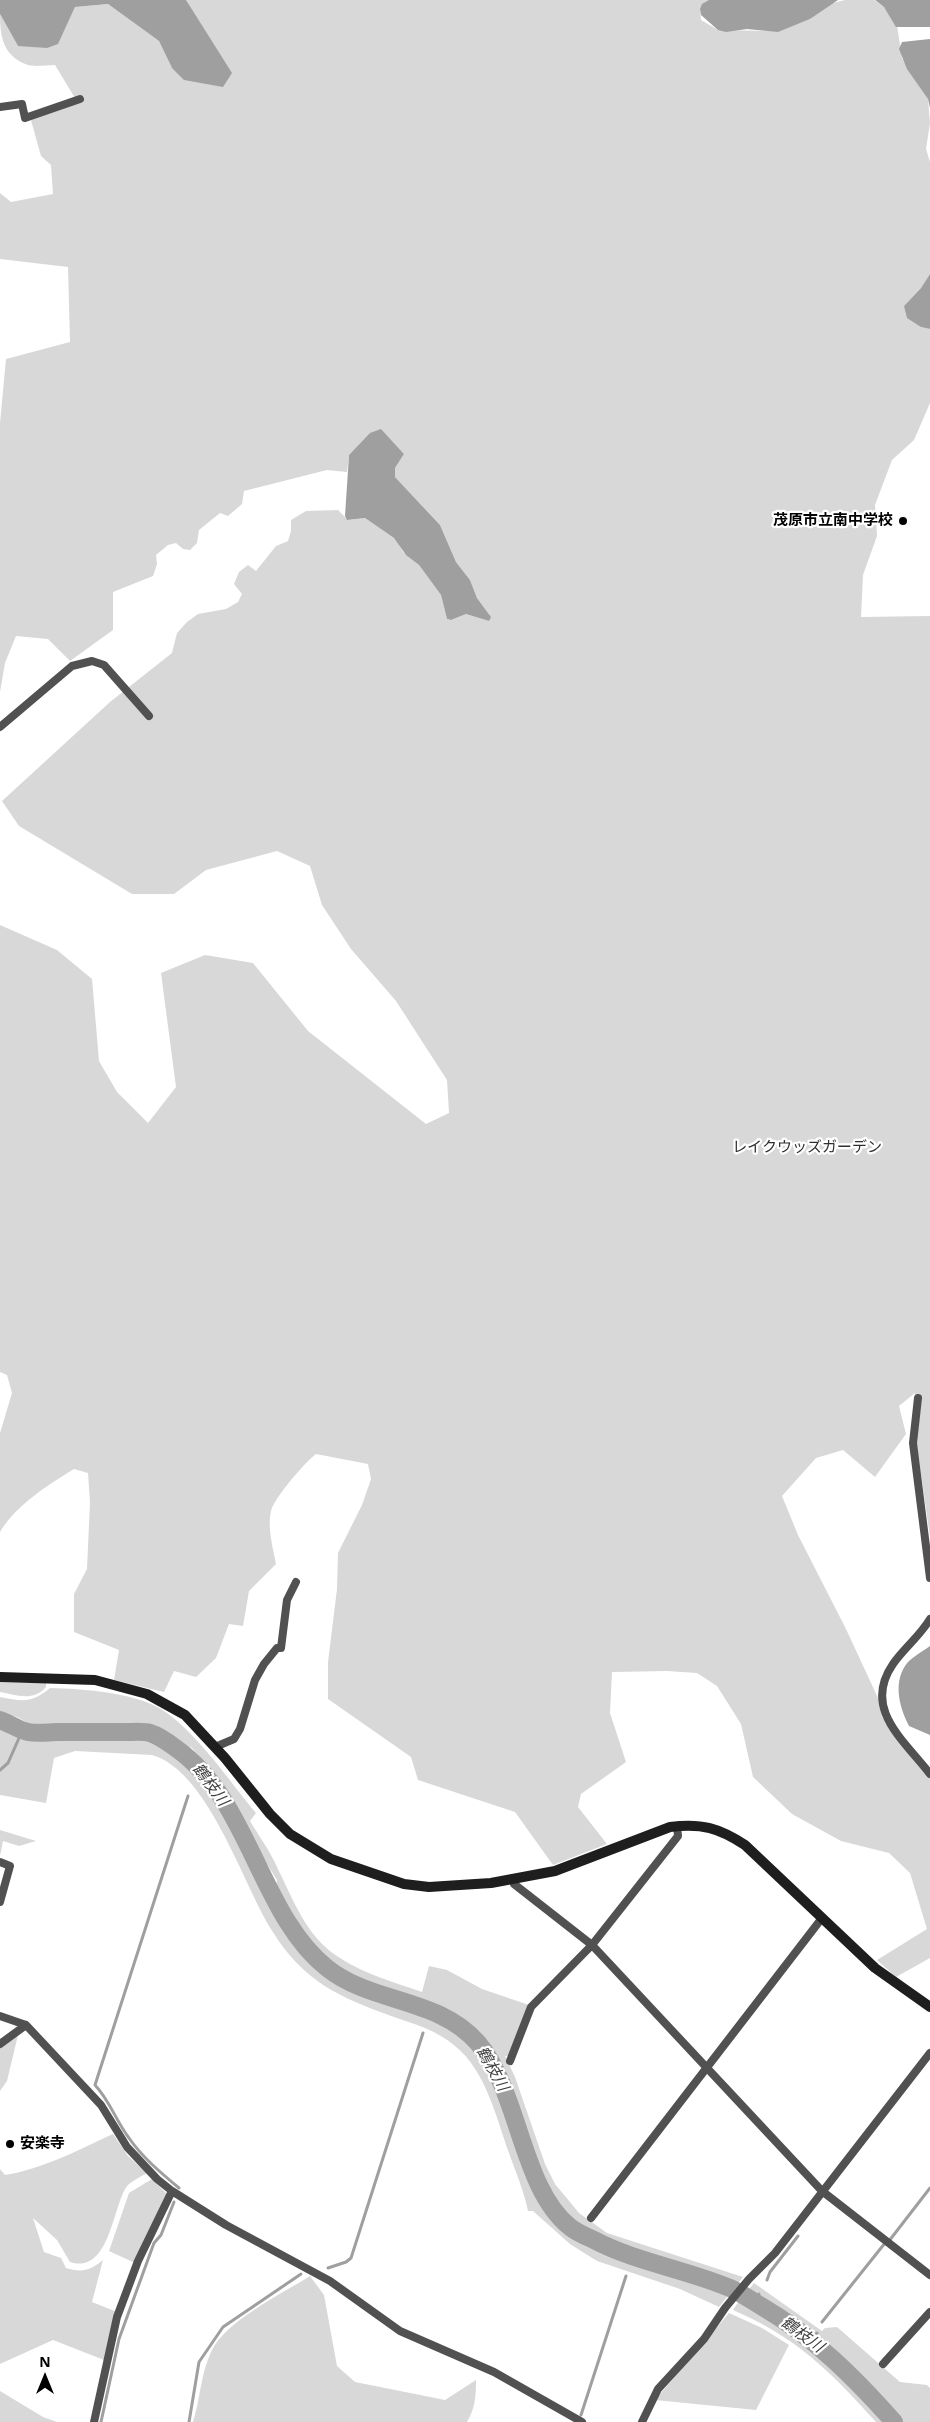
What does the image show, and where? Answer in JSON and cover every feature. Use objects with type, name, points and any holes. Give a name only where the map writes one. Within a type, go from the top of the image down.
[{"type":"main road","points":[[0,1676],[95,1680],[148,1694],[184,1715],[215,1747],[270,1814],[290,1834],[331,1859],[404,1884],[416,1886],[457,1886],[555,1871],[628,1841],[688,1824],[724,1832],[745,1845],[875,1968],[930,2007]]},
{"type":"street","points":[[0,107],[22,104],[25,118],[80,100]]},
{"type":"street","points":[[0,727],[72,666],[92,660],[104,665],[148,716]]},
{"type":"street","points":[[918,1398],[913,1443],[930,1578]]},
{"type":"street","points":[[215,1747],[234,1739],[240,1729],[255,1680],[268,1658],[277,1648],[282,1648],[287,1600],[296,1582]]},
{"type":"street","points":[[930,1619],[894,1663],[886,1676],[881,1694],[885,1716],[930,1774]]},
{"type":"street","points":[[510,2061],[531,2006],[592,1946],[678,1836],[677,1826]]},
{"type":"street","points":[[0,1862],[10,1866],[0,1902]]},
{"type":"street","points":[[512,1878],[514,1884],[592,1946],[822,2191],[930,2275]]},
{"type":"street","points":[[591,2218],[822,1918]]},
{"type":"street","points":[[0,2016],[26,2025],[101,2105],[127,2147],[157,2179],[172,2191],[226,2225],[330,2281],[400,2332],[494,2372],[582,2422]]},
{"type":"street","points":[[0,2044],[26,2025]]},
{"type":"street","points":[[642,2422],[658,2389],[704,2339],[725,2308],[749,2279],[775,2253],[930,2053]]},
{"type":"street","points":[[94,2422],[117,2317],[138,2262],[172,2191]]},
{"type":"street","points":[[883,2364],[930,2312]]},
{"type":"green space","name":"レイクウッズガーデン","points":[[186,0],[712,0],[700,9],[701,20],[718,30],[778,31],[810,19],[829,4],[845,0],[874,0],[884,7],[897,25],[902,58],[928,99],[930,123],[926,149],[930,162],[930,274],[921,288],[904,306],[921,327],[930,329],[930,403],[914,440],[892,460],[875,505],[877,536],[863,575],[861,617],[930,616],[930,1537],[916,1439],[919,1426],[915,1393],[899,1406],[906,1434],[875,1477],[843,1450],[816,1458],[782,1496],[798,1535],[846,1629],[878,1698],[882,1717],[930,1779],[930,1958],[896,1977],[877,1960],[927,1929],[910,1873],[889,1853],[841,1841],[792,1814],[753,1777],[741,1724],[717,1686],[697,1673],[667,1671],[612,1672],[610,1713],[626,1762],[581,1794],[578,1807],[607,1844],[553,1865],[515,1812],[418,1780],[411,1757],[328,1699],[328,1662],[337,1589],[338,1553],[362,1505],[371,1479],[368,1464],[316,1454],[298,1472],[273,1505],[270,1517],[270,1531],[276,1564],[249,1591],[243,1626],[229,1624],[216,1658],[196,1677],[174,1671],[164,1692],[114,1680],[119,1650],[74,1632],[74,1594],[87,1569],[90,1502],[88,1473],[74,1469],[33,1496],[15,1513],[0,1532],[0,1433],[12,1393],[7,1375],[0,1372],[0,925],[57,950],[92,979],[99,1061],[117,1092],[148,1123],[176,1087],[161,973],[205,955],[253,963],[308,1031],[426,1124],[449,1113],[447,1080],[396,1001],[351,949],[322,905],[310,866],[277,851],[206,870],[174,894],[132,894],[19,826],[2,801],[110,702],[172,653],[177,633],[187,622],[198,614],[226,609],[238,602],[242,594],[234,584],[239,572],[248,565],[256,571],[276,546],[288,541],[291,531],[291,520],[306,511],[338,510],[348,520],[365,518],[397,540],[403,552],[419,565],[441,595],[447,619],[451,620],[466,614],[489,621],[489,614],[477,598],[470,580],[456,562],[440,525],[395,477],[395,468],[404,454],[389,438],[370,434],[349,455],[347,472],[327,470],[244,491],[242,504],[228,516],[220,513],[199,530],[197,543],[190,550],[183,549],[176,543],[168,545],[156,555],[157,564],[153,576],[113,592],[113,630],[70,661],[48,639],[16,636],[5,663],[0,692],[0,423],[6,359],[70,342],[68,267],[0,259],[0,193],[11,202],[53,194],[51,165],[41,156],[29,113],[75,98],[55,65],[28,65],[8,51],[2,38],[0,14],[18,46],[58,43],[75,7],[108,4],[159,41],[172,68],[193,15]]},
{"type":"green space","points":[[0,1682],[46,1683],[46,1687],[36,1695],[18,1696],[0,1692]]},
{"type":"green space","points":[[50,1688],[107,1692],[136,1699],[161,1709],[187,1730],[212,1757],[256,1813],[250,1821],[271,1855],[295,1905],[318,1940],[340,1958],[369,1973],[422,1992],[429,1966],[447,1970],[482,1989],[529,2005],[510,2056],[505,2056],[515,2077],[545,2164],[555,2184],[579,2213],[607,2233],[743,2277],[734,2288],[599,2240],[570,2219],[550,2194],[536,2166],[505,2078],[490,2052],[469,2030],[443,2012],[413,1999],[381,1991],[350,1980],[339,1974],[311,1949],[295,1929],[279,1899],[276,1891],[277,1880],[215,1781],[211,1770],[192,1748],[136,1724],[92,1726],[84,1729],[45,1728],[30,1724],[17,1717],[0,1714],[0,1697],[14,1700],[32,1699]]},
{"type":"green space","points":[[0,1722],[29,1733],[48,1737],[109,1734],[141,1735],[155,1738],[167,1744],[185,1758],[201,1775],[228,1813],[282,1918],[308,1953],[322,1966],[346,1982],[366,1991],[417,2006],[442,2017],[468,2037],[481,2052],[502,2087],[510,2105],[541,2190],[548,2203],[558,2215],[576,2231],[617,2253],[730,2293],[719,2307],[680,2289],[597,2261],[570,2244],[533,2211],[528,2211],[489,2095],[475,2068],[466,2056],[434,2032],[356,2002],[339,1994],[309,1975],[283,1947],[271,1929],[222,1830],[207,1805],[190,1782],[172,1765],[152,1755],[75,1751],[54,1758],[46,1803],[0,1795]]},
{"type":"green space","points":[[0,1830],[36,1841],[19,1846],[3,1841],[0,1856]]},
{"type":"green space","points":[[18,2035],[7,2081],[0,2091],[0,2048]]},
{"type":"green space","points":[[113,2134],[128,2156],[147,2173],[132,2182],[125,2189],[101,2251],[93,2259],[83,2263],[70,2262],[57,2240],[33,2218],[44,2252],[61,2258],[66,2268],[86,2270],[103,2260],[92,2302],[117,2312],[104,2360],[53,2340],[0,2364],[0,2169],[5,2175],[33,2168]]},
{"type":"green space","points":[[152,2179],[167,2194],[135,2263],[109,2251],[129,2193]]},
{"type":"green space","points":[[310,2276],[324,2295],[337,2366],[355,2382],[445,2400],[476,2380],[472,2412],[467,2422],[193,2422],[205,2369],[211,2352],[218,2341],[228,2330],[255,2309]]},
{"type":"green space","points":[[754,2283],[822,2331],[825,2328],[837,2327],[900,2382],[927,2385],[930,2388],[930,2422],[897,2422],[862,2383],[827,2350],[789,2321],[745,2294]]},
{"type":"green space","points":[[741,2298],[805,2337],[857,2384],[889,2422],[876,2422],[827,2371],[794,2344],[755,2320],[733,2310]]},
{"type":"green space","points":[[729,2313],[762,2328],[789,2345],[756,2410],[655,2400]]},
{"type":"green space","points":[[0,2391],[43,2417],[57,2422],[0,2422]]},
{"type":"shaded area","points":[[0,0],[186,0],[232,73],[223,87],[184,80],[172,68],[159,41],[108,4],[75,7],[58,44],[47,48],[18,46],[0,14]]},
{"type":"shaded area","points":[[709,0],[838,0],[810,19],[778,32],[747,29],[726,32],[718,30],[701,15],[700,9],[702,4]]},
{"type":"shaded area","points":[[875,0],[930,0],[930,27],[896,27],[884,7]]},
{"type":"shaded area","points":[[930,39],[930,108],[928,99],[907,69],[899,49],[902,42]]},
{"type":"shaded area","points":[[930,274],[930,329],[921,327],[907,318],[904,306],[921,288]]},
{"type":"shaded area","points":[[381,429],[404,454],[395,468],[395,477],[440,525],[456,562],[470,580],[477,598],[491,617],[489,621],[466,614],[451,620],[447,619],[441,595],[419,565],[406,555],[394,538],[365,518],[347,520],[345,516],[349,455],[370,433]]},
{"type":"shaded area","points":[[930,1646],[930,1735],[909,1726],[899,1696],[899,1681],[907,1663]]},
{"type":"waterway","name":"鶴枝川","points":[[0,1720],[32,1733],[147,1732],[154,1734],[177,1749],[202,1771],[222,1798],[239,1827],[269,1889],[304,1946],[327,1968],[345,1980],[444,2017],[462,2028],[478,2043],[492,2064],[503,2087],[530,2165],[541,2189],[554,2210],[570,2227],[625,2254],[713,2281],[746,2297],[780,2318],[816,2344],[864,2389],[894,2422]]},
{"type":"waterway","points":[[0,1770],[8,1763],[23,1729]]},
{"type":"waterway","points":[[179,2188],[134,2145],[95,2085],[188,1796]]},
{"type":"waterway","name":"鶴枝川","points":[[428,2017],[430,2009]]},
{"type":"waterway","points":[[328,2268],[346,2262],[351,2258],[423,2033]]},
{"type":"waterway","points":[[889,2241],[930,2188]]},
{"type":"waterway","points":[[101,2422],[119,2339],[154,2243],[161,2235],[174,2202]]},
{"type":"waterway","points":[[767,2280],[770,2272],[798,2236]]},
{"type":"waterway","points":[[822,2322],[885,2243]]},
{"type":"waterway","name":"鶴枝川","points":[[630,2262],[632,2256]]},
{"type":"waterway","points":[[189,2422],[199,2362],[223,2327],[301,2274]]},
{"type":"waterway","points":[[581,2415],[626,2276]]},
{"type":"waterway","points":[[755,2303],[759,2294]]},
{"type":"waterway","points":[[812,2340],[817,2333]]},
{"type":"place","name":"茂原市立南中学校","points":[[903,521]]},
{"type":"place","name":"安楽寺","points":[[10,2144]]}]
